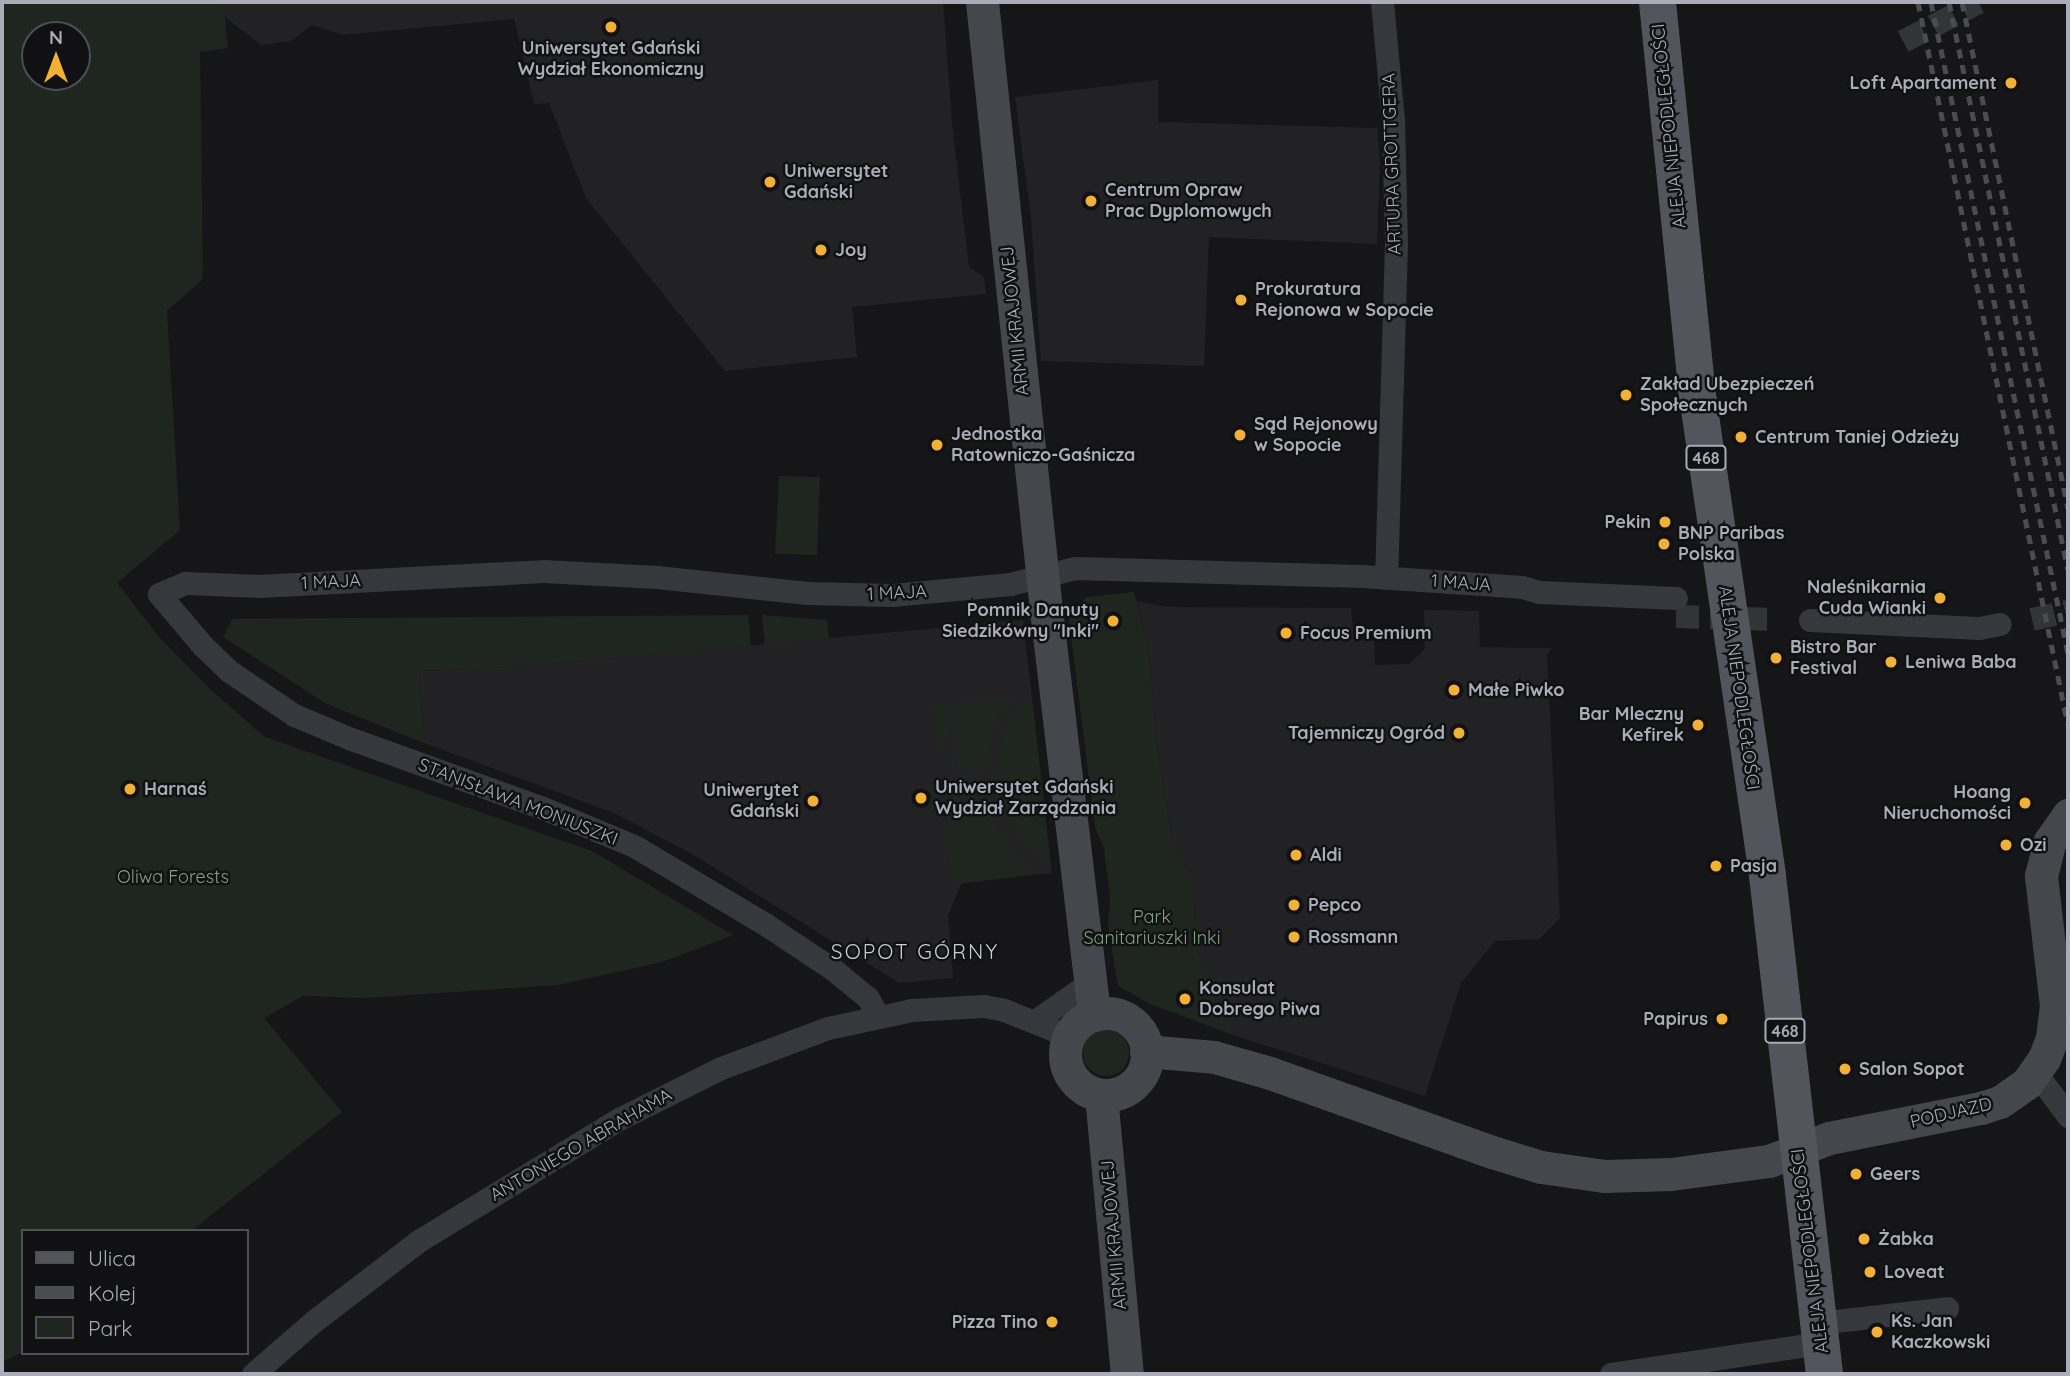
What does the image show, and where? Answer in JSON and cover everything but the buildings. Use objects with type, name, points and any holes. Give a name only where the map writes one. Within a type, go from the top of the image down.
[{"type":"main road","name":"ALEJA NIEPODLEGŁOŚCI","points":[[1657,2],[1696,388],[1766,875],[1821,1347]]},
{"type":"street","name":"ARMII KRAJOWEJ","points":[[982,2],[1042,576],[1089,983],[1081,1026]]},
{"type":"street","name":"ARTURA GROTTGERA","points":[[1382,2],[1393,120],[1396,244],[1386,578]]},
{"type":"street","name":"1 MAJA","points":[[159,594],[185,583],[259,586],[543,571],[610,573],[807,593],[892,595],[1010,584],[1075,568],[1386,578],[1522,587],[1539,592],[1676,598]]},
{"type":"street","name":"STANISŁAWA MONIUSZKI","points":[[159,594],[203,646],[229,671],[294,715],[351,740],[542,808],[634,846],[765,924],[834,970],[868,998],[877,1015]]},
{"type":"street","points":[[1810,620],[1979,628],[2000,624]]},
{"type":"street","name":"PODJAZD","points":[[1146,1051],[1214,1057],[1270,1073],[1492,1152],[1573,1173],[1671,1174],[1769,1161],[1829,1138],[1981,1108],[2016,1093],[2036,1073],[2052,1038],[2056,1006],[2042,890],[2042,863],[2050,841],[2068,815]]},
{"type":"street","points":[[1035,1021],[1089,983]]},
{"type":"street","name":"ANTONIEGO ABRAHAMA","points":[[253,1374],[314,1321],[420,1240],[589,1136],[721,1068],[828,1028],[877,1015],[912,1010],[984,1006],[1035,1021],[1081,1026]]},
{"type":"street","points":[[1118,1015],[1138,1029],[1146,1051],[1145,1066],[1139,1079],[1115,1095],[1086,1091],[1074,1081],[1066,1067],[1065,1051],[1081,1026],[1118,1015]]},
{"type":"street","points":[[2036,1073],[2068,1116]]},
{"type":"street","name":"ARMII KRAJOWEJ","points":[[1101,1095],[1127,1374]]},
{"type":"street","points":[[1611,1374],[1821,1347],[1947,1308]]},
{"type":"shaded area","name":"Uniwersytet Gdański","points":[[223,2],[943,2],[952,123],[969,267],[984,277],[986,294],[852,307],[857,357],[725,371],[586,198],[549,103],[534,104],[514,19],[343,35],[312,25],[291,41],[261,45],[224,16]]},
{"type":"shaded area","points":[[1158,80],[1158,122],[1377,128],[1380,162],[1377,244],[1209,237],[1204,366],[1041,361],[1031,218],[1015,97]]},
{"type":"shaded area","points":[[1137,601],[1167,607],[1351,608],[1354,640],[1374,641],[1375,665],[1409,664],[1425,649],[1424,610],[1479,611],[1480,647],[1551,648],[1547,655],[1560,918],[1539,939],[1495,941],[1461,983],[1425,1096],[1233,1035],[1196,948],[1193,880],[1173,845],[1158,753],[1148,645]]},
{"type":"shaded area","name":"Uniwerytet Gdański","points":[[1023,620],[1052,873],[962,882],[948,916],[953,978],[899,983],[692,854],[614,813],[424,743],[419,671],[530,666]]},
{"type":"green space","name":"Oliwa Forests","points":[[2,2],[223,2],[228,48],[200,52],[203,279],[167,311],[180,530],[117,583],[160,638],[211,690],[265,737],[592,851],[733,935],[662,962],[558,985],[366,998],[303,996],[264,1018],[342,1112],[194,1229],[21,1229],[21,1353],[2,1362]]},
{"type":"green space","points":[[779,476],[820,477],[817,555],[775,554]]},
{"type":"green space","name":"Park Sanitariuszki Inki","points":[[1134,592],[1148,645],[1158,753],[1173,845],[1193,880],[1196,948],[1233,1035],[1150,1004],[1118,986],[1108,926],[1110,898],[1104,848],[1095,827],[1069,619],[1072,611],[1087,597]]},
{"type":"green space","points":[[748,615],[751,646],[530,666],[419,671],[424,743],[327,704],[223,637],[232,619]]},
{"type":"green space","points":[[762,615],[827,620],[829,639],[765,645]]},
{"type":"green space","points":[[1015,697],[996,720],[985,776],[977,777],[967,767],[958,777],[954,703]]},
{"type":"green space","points":[[1032,698],[1050,860],[1041,861],[1024,845],[1007,817],[1000,798],[997,774],[1000,743],[1011,717]]},
{"type":"green space","points":[[948,701],[951,736],[943,736],[944,753],[939,754],[933,703]]},
{"type":"green space","points":[[978,795],[987,795],[996,823],[1011,848],[1019,860],[1037,874],[952,885],[946,825],[958,824],[955,797],[960,797],[970,807]]},
{"type":"green space","points":[[1106,1030],[1123,1036],[1129,1053],[1123,1070],[1106,1076],[1089,1070],[1083,1053],[1089,1036]]},
{"type":"tunnel","points":[[1903,41],[1979,2]]},
{"type":"tunnel","points":[[2032,619],[2068,611]]},
{"type":"tunnel","points":[[1676,616],[1774,619]]},
{"type":"railway","points":[[1918,2],[2068,725]]},
{"type":"railway","points":[[1931,2],[2068,653]]},
{"type":"railway","points":[[1949,2],[2068,570]]},
{"type":"railway","points":[[1962,2],[2068,508]]},
{"type":"place","name":"Uniwersytet Gdański Wydział Ekonomiczny","points":[[611,27]]},
{"type":"place","name":"Loft Apartament","points":[[2011,83]]},
{"type":"place","name":"Uniwersytet Gdański","points":[[770,182]]},
{"type":"place","name":"Centrum Opraw Prac Dyplomowych","points":[[1091,201]]},
{"type":"place","name":"Joy","points":[[821,250]]},
{"type":"place","name":"Prokuratura Rejonowa w Sopocie","points":[[1241,300]]},
{"type":"place","name":"Zakład Ubezpieczeń Społecznych","points":[[1626,395]]},
{"type":"place","name":"Sąd Rejonowy w Sopocie","points":[[1240,435]]},
{"type":"place","name":"Centrum Taniej Odzieży","points":[[1741,437]]},
{"type":"place","name":"Jednostka Ratowniczo-Gaśnicza","points":[[937,445]]},
{"type":"place","name":"Pekin","points":[[1665,522]]},
{"type":"place","name":"BNP Paribas Polska","points":[[1664,544]]},
{"type":"place","name":"Naleśnikarnia Cuda Wianki","points":[[1940,598]]},
{"type":"place","name":"Pomnik Danuty Siedzikówny \"Inki\"","points":[[1113,621]]},
{"type":"place","name":"Focus Premium","points":[[1286,633]]},
{"type":"place","name":"Bistro Bar Festival","points":[[1776,658]]},
{"type":"place","name":"Leniwa Baba","points":[[1891,662]]},
{"type":"place","name":"Małe Piwko","points":[[1454,690]]},
{"type":"place","name":"Bar Mleczny Kefirek","points":[[1698,725]]},
{"type":"place","name":"Tajemniczy Ogród","points":[[1459,733]]},
{"type":"place","name":"Harnaś","points":[[130,789]]},
{"type":"place","name":"Uniwersytet Gdański Wydział Zarządzania","points":[[921,798]]},
{"type":"place","name":"Uniwerytet Gdański","points":[[813,801]]},
{"type":"place","name":"Hoang Nieruchomości","points":[[2025,803]]},
{"type":"place","name":"Ozi","points":[[2006,845]]},
{"type":"place","name":"Aldi","points":[[1296,855]]},
{"type":"place","name":"Pasja","points":[[1716,866]]},
{"type":"place","name":"Pepco","points":[[1294,905]]},
{"type":"place","name":"Rossmann","points":[[1294,937]]},
{"type":"place","name":"Konsulat Dobrego Piwa","points":[[1185,999]]},
{"type":"place","name":"Papirus","points":[[1722,1019]]},
{"type":"place","name":"Salon Sopot","points":[[1845,1069]]},
{"type":"place","name":"Geers","points":[[1856,1174]]},
{"type":"place","name":"Żabka","points":[[1864,1239]]},
{"type":"place","name":"Loveat","points":[[1870,1272]]},
{"type":"place","name":"Pizza Tino","points":[[1052,1322]]},
{"type":"place","name":"Ks. Jan Kaczkowski","points":[[1877,1332]]},
{"type":"district","name":"SOPOT GÓRNY","points":[[915,951]]}]
